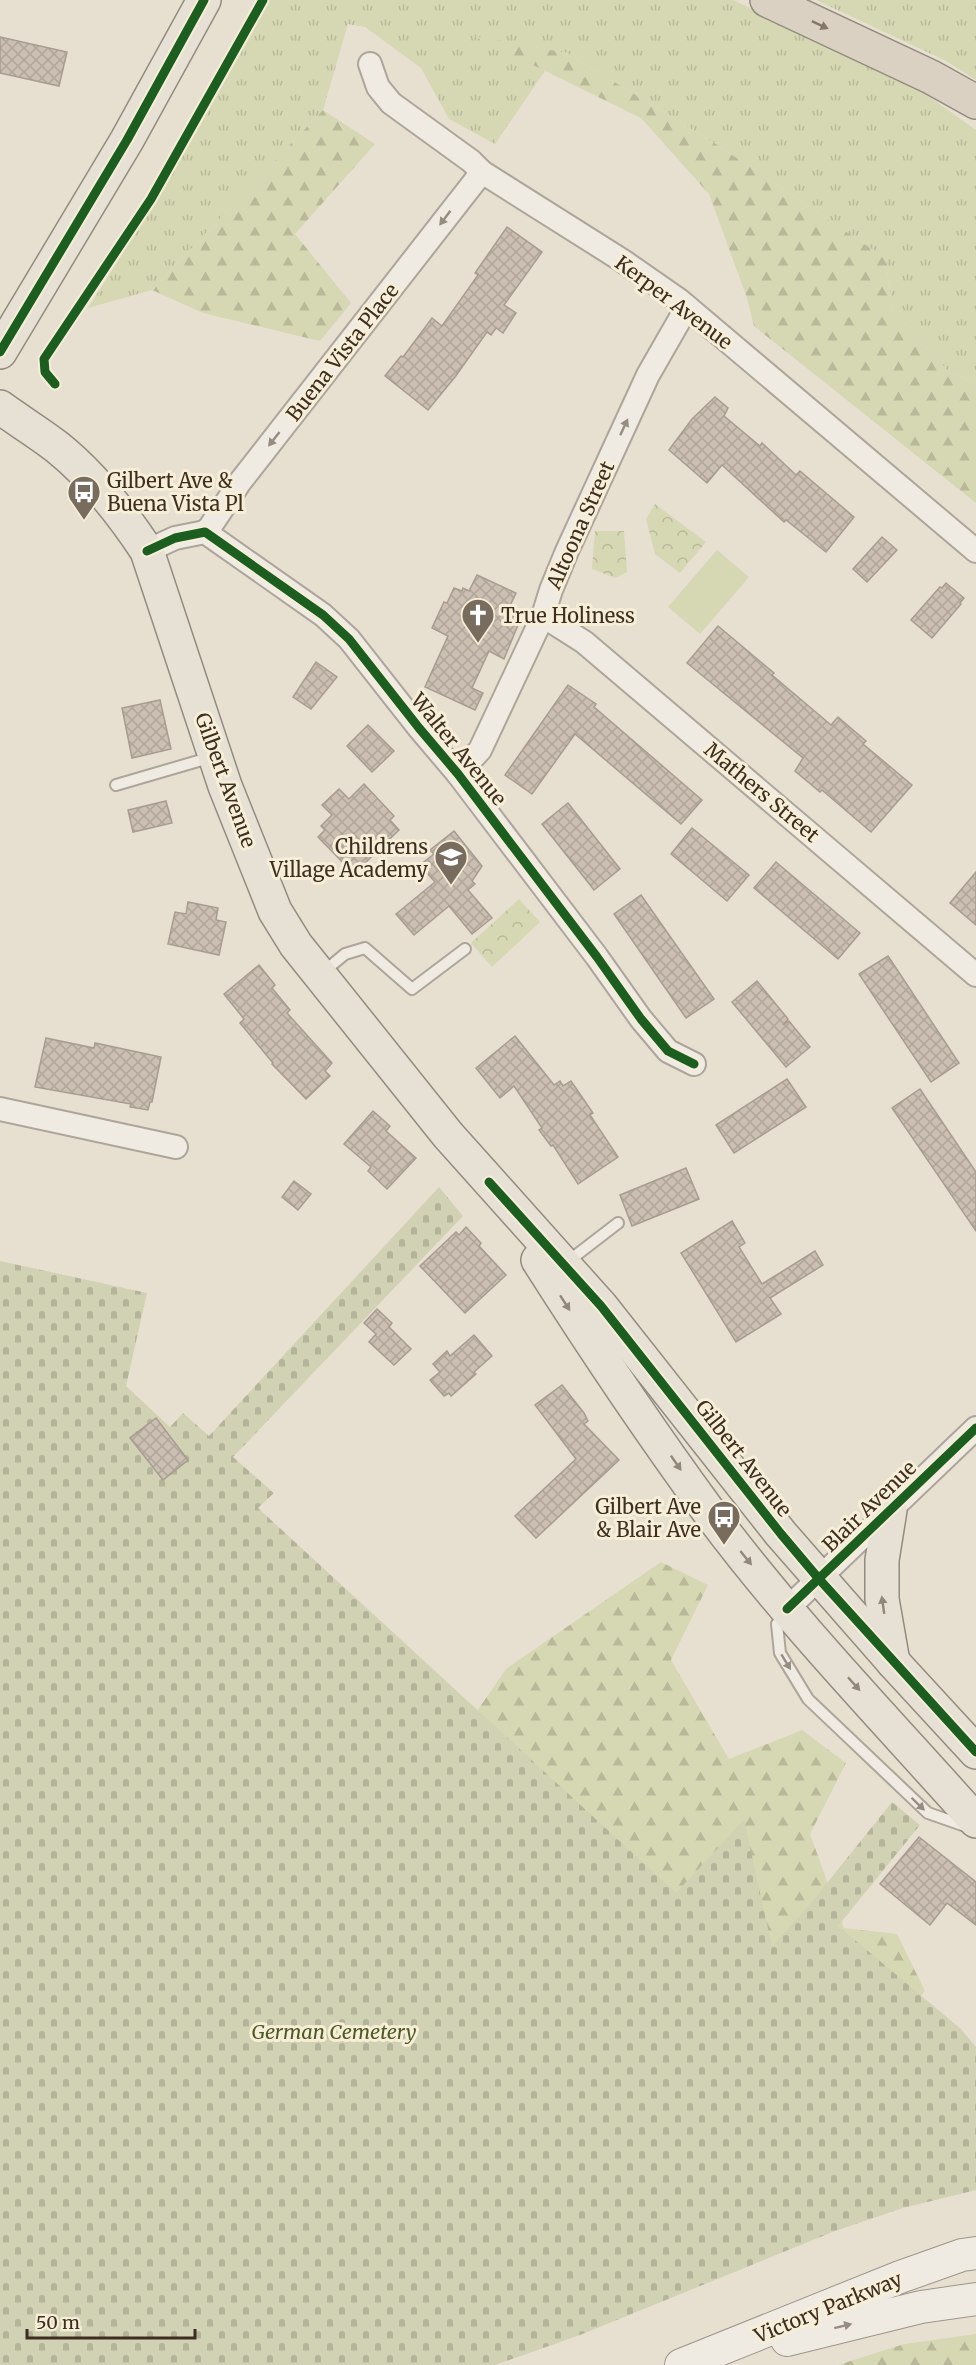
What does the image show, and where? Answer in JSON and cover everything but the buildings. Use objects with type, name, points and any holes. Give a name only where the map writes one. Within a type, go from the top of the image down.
[{"type":"highway","points":[[767,0],[931,77],[976,102]]},
{"type":"main road","points":[[0,352],[127,140],[204,0]]},
{"type":"main road","name":"Gilbert Avenue","points":[[0,407],[57,447],[93,480],[130,525],[147,551],[225,786],[275,910],[296,945],[409,1088],[489,1182],[601,1306],[781,1534],[893,1662],[976,1752]]},
{"type":"main road","name":"Gilbert Avenue","points":[[489,1182],[581,1327],[709,1512],[787,1609],[976,1821]]},
{"type":"main road","points":[[890,1510],[882,1560],[882,1599],[893,1662]]},
{"type":"street","name":"Kerper Avenue","points":[[370,64],[378,87],[391,103],[471,161],[482,172],[623,261],[679,300],[976,551]]},
{"type":"street","name":"Buena Vista Place","points":[[205,531],[240,482],[482,172]]},
{"type":"street","name":"Altoona Street","points":[[458,774],[480,750],[543,616],[567,551],[643,386],[687,308]]},
{"type":"street","points":[[147,551],[175,538],[205,531]]},
{"type":"street","name":"Walter Avenue","points":[[205,531],[323,615],[349,639],[458,774],[597,957],[641,1019],[668,1051],[694,1064]]},
{"type":"street","name":"Mathers Street","points":[[543,616],[584,642],[976,975]]},
{"type":"street","points":[[0,1109],[176,1147]]},
{"type":"street","name":"Blair Avenue","points":[[787,1609],[976,1428]]},
{"type":"street","name":"Victory Parkway","points":[[683,2365],[900,2277],[962,2255],[976,2253]]},
{"type":"street","name":"Victory Parkway","points":[[683,2365],[921,2307],[976,2299]]},
{"type":"lane","points":[[117,785],[215,756]]},
{"type":"lane","points":[[319,975],[345,954],[364,948],[412,989],[465,949]]},
{"type":"lane","points":[[564,1265],[618,1223]]},
{"type":"lane","points":[[787,1609],[777,1624],[780,1653],[808,1699],[927,1813],[976,1830]]},
{"type":"green space","points":[[268,0],[733,0],[910,83],[976,130],[976,383],[949,372],[893,311],[885,258],[716,144],[567,53],[483,38],[545,71],[495,144],[449,119],[421,68],[365,27],[348,24],[323,110],[152,290],[88,308],[181,156]]},
{"type":"green space","points":[[816,0],[976,0],[976,80],[946,61]]},
{"type":"green space","points":[[474,36],[567,53],[716,144],[885,258],[893,311],[949,372],[976,383],[976,503],[754,326],[747,298],[709,194],[641,118]]},
{"type":"green space","points":[[323,110],[375,144],[295,234],[351,303],[320,341],[203,313],[152,290]]},
{"type":"green space","points":[[655,504],[706,542],[680,573],[655,554],[646,519]]},
{"type":"green space","points":[[595,531],[624,531],[627,572],[615,578],[592,569]]},
{"type":"green space","points":[[717,550],[749,577],[700,634],[668,607]]},
{"type":"green space","points":[[519,899],[540,922],[492,967],[471,943]]},
{"type":"green space","name":"German Cemetery","points":[[439,1187],[463,1216],[233,1457],[274,1493],[258,1508],[676,1893],[744,1820],[772,1947],[811,1903],[892,1802],[920,1825],[838,1926],[961,2029],[976,2047],[976,2190],[903,2208],[835,2231],[580,2335],[495,2365],[0,2365],[0,1261],[147,1293],[126,1386],[170,1427],[183,1413],[209,1436]]},
{"type":"green space","points":[[661,1562],[708,1585],[671,1660],[729,1759],[802,1730],[846,1763],[810,1834],[844,1928],[897,1934],[925,1991],[869,2055],[466,1727],[506,1669]]},
{"type":"green space","points":[[976,2334],[976,2365],[838,2365],[904,2344]]},
{"type":"cycle path","points":[[0,352],[127,140],[204,0]]},
{"type":"cycle path","points":[[55,384],[45,372],[44,359],[151,199],[263,0]]},
{"type":"cycle path","points":[[147,551],[175,538],[205,532],[323,615],[349,639],[458,774],[597,957],[641,1019],[668,1051],[694,1064]]},
{"type":"cycle path","points":[[489,1182],[601,1306],[819,1579],[976,1752]]},
{"type":"cycle path","points":[[787,1609],[976,1428]]},
{"type":"place","name":"Gilbert Ave & Buena Vista Pl","points":[[84,521]]},
{"type":"place","name":"True Holiness","points":[[478,644]]},
{"type":"place","name":"Childrens Village Academy","points":[[451,886]]},
{"type":"place","name":"Gilbert Ave & Blair Ave","points":[[724,1546]]}]
